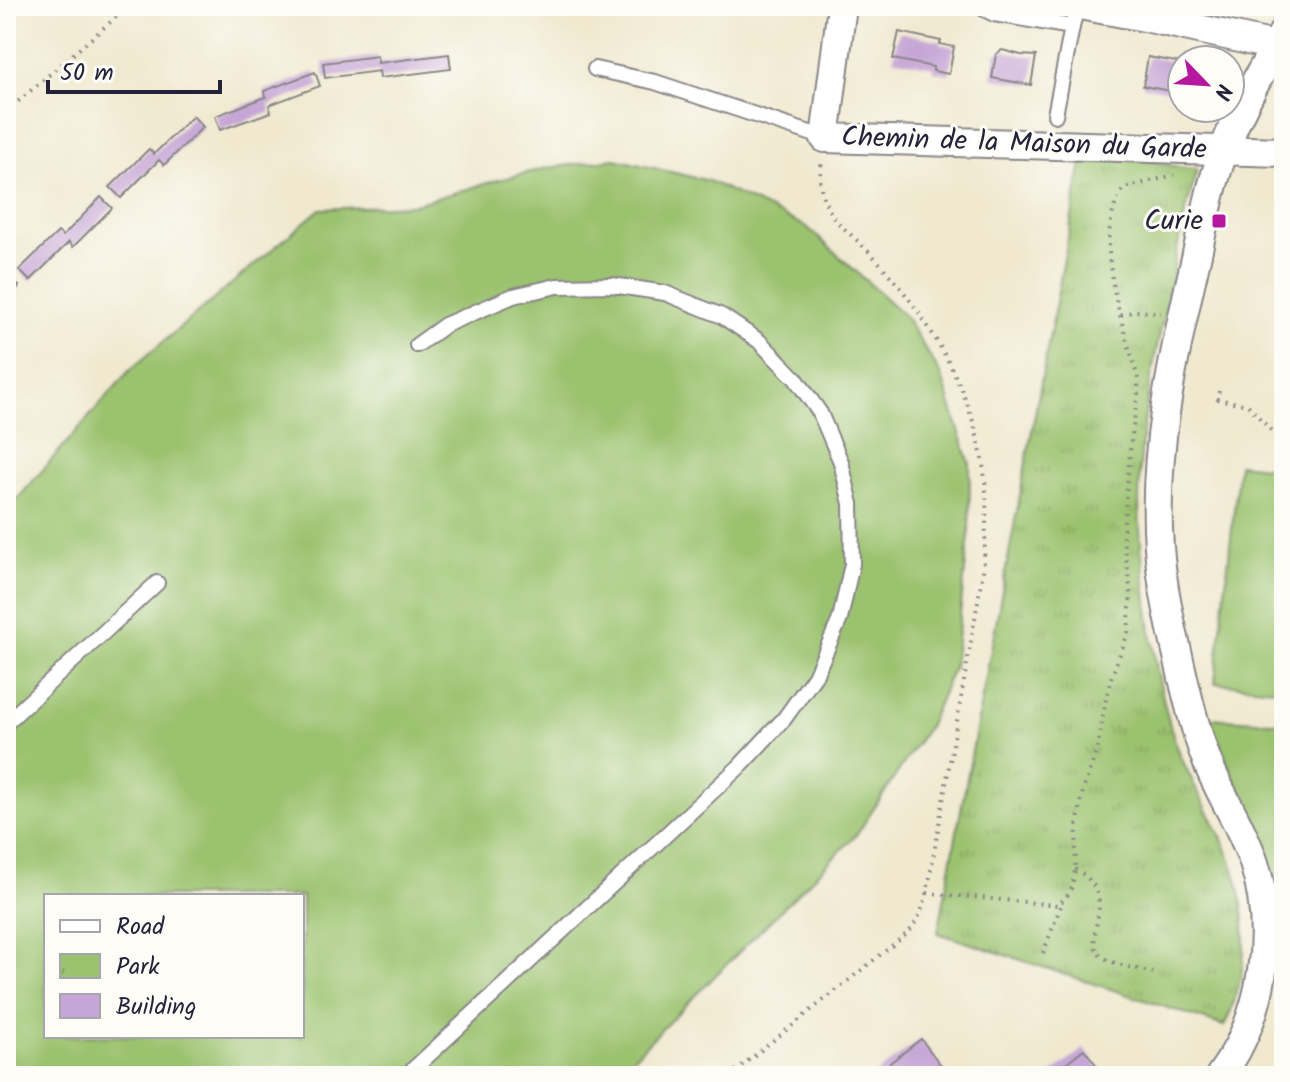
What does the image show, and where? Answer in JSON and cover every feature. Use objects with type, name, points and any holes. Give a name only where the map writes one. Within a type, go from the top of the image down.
[{"type":"street","points":[[825,138],[842,6]]},
{"type":"street","points":[[1078,16],[1145,17],[1280,39],[1224,151],[1205,218],[1170,382],[1158,476],[1164,597],[1192,720],[1205,758],[1253,861],[1263,899],[1265,931],[1257,995],[1247,1028],[1220,1076]]},
{"type":"street","name":"Chemin de la Maison du Garde","points":[[825,138],[1284,152]]},
{"type":"lane","points":[[982,6],[994,14],[1078,16]]},
{"type":"lane","points":[[1055,115],[1078,16],[1077,6]]},
{"type":"lane","points":[[595,69],[655,82],[825,138]]},
{"type":"lane","points":[[406,1076],[728,778],[784,719],[815,676],[840,619],[852,564],[851,504],[841,462],[820,413],[796,379],[759,341],[722,316],[665,293],[612,285],[557,286],[513,296],[445,325],[417,345]]},
{"type":"lane","points":[[6,723],[157,583]]},
{"type":"path","points":[[6,112],[129,6]]},
{"type":"path","points":[[729,1076],[909,932],[923,909],[983,572],[986,489],[973,422],[945,354],[929,325],[886,270],[835,220],[825,202],[819,181],[825,138]]},
{"type":"path","points":[[927,893],[1057,905],[1066,898],[1072,887],[1083,790],[1098,747],[1111,678],[1128,633],[1131,594],[1123,538],[1138,379],[1114,290],[1109,248],[1110,217],[1124,188],[1174,176],[1183,168],[1188,150]]},
{"type":"path","points":[[1121,315],[1152,311],[1183,317]]},
{"type":"path","points":[[1219,391],[1217,399],[1248,405],[1284,445]]},
{"type":"path","points":[[1075,869],[1086,875],[1098,898],[1095,942],[1098,952],[1106,959],[1153,973]]},
{"type":"path","points":[[1043,953],[1063,900]]},
{"type":"green space","points":[[1085,147],[1197,169],[1180,235],[1147,401],[1140,458],[1139,515],[1153,644],[1168,718],[1188,772],[1225,846],[1242,902],[1242,966],[1224,1026],[938,933]]},
{"type":"green space","points":[[615,159],[709,181],[807,227],[905,316],[941,375],[970,464],[969,536],[954,666],[929,725],[857,834],[615,1076],[6,1076],[6,512],[129,371],[320,209],[412,205],[547,168]]},
{"type":"green space","points":[[1239,464],[1284,469],[1284,690],[1215,683]]},
{"type":"green space","points":[[1210,718],[1284,723],[1284,1000],[1280,987],[1283,939],[1275,873]]},
{"type":"building","points":[[899,32],[954,47],[949,74],[933,71],[933,67],[893,59]]},
{"type":"building","points":[[1002,50],[1036,56],[1031,85],[992,78],[996,54]]},
{"type":"building","points":[[449,54],[451,69],[380,78],[379,71],[325,78],[323,63],[377,56],[378,63]]},
{"type":"building","points":[[1148,57],[1166,60],[1166,90],[1143,86]]},
{"type":"building","points":[[315,72],[320,86],[269,105],[271,112],[220,130],[215,116],[266,97],[264,91]]},
{"type":"building","points":[[193,116],[203,127],[164,165],[159,160],[121,198],[110,187],[149,149],[154,154]]},
{"type":"building","points":[[101,197],[112,208],[73,247],[69,242],[30,281],[19,270],[58,232],[63,236]]},
{"type":"building","points":[[6,277],[19,286],[6,304]]},
{"type":"building","points":[[921,1039],[949,1076],[873,1076]]},
{"type":"building","points":[[1084,1049],[1105,1076],[1049,1076]]},
{"type":"place","name":"Curie","points":[[1219,221]]}]
